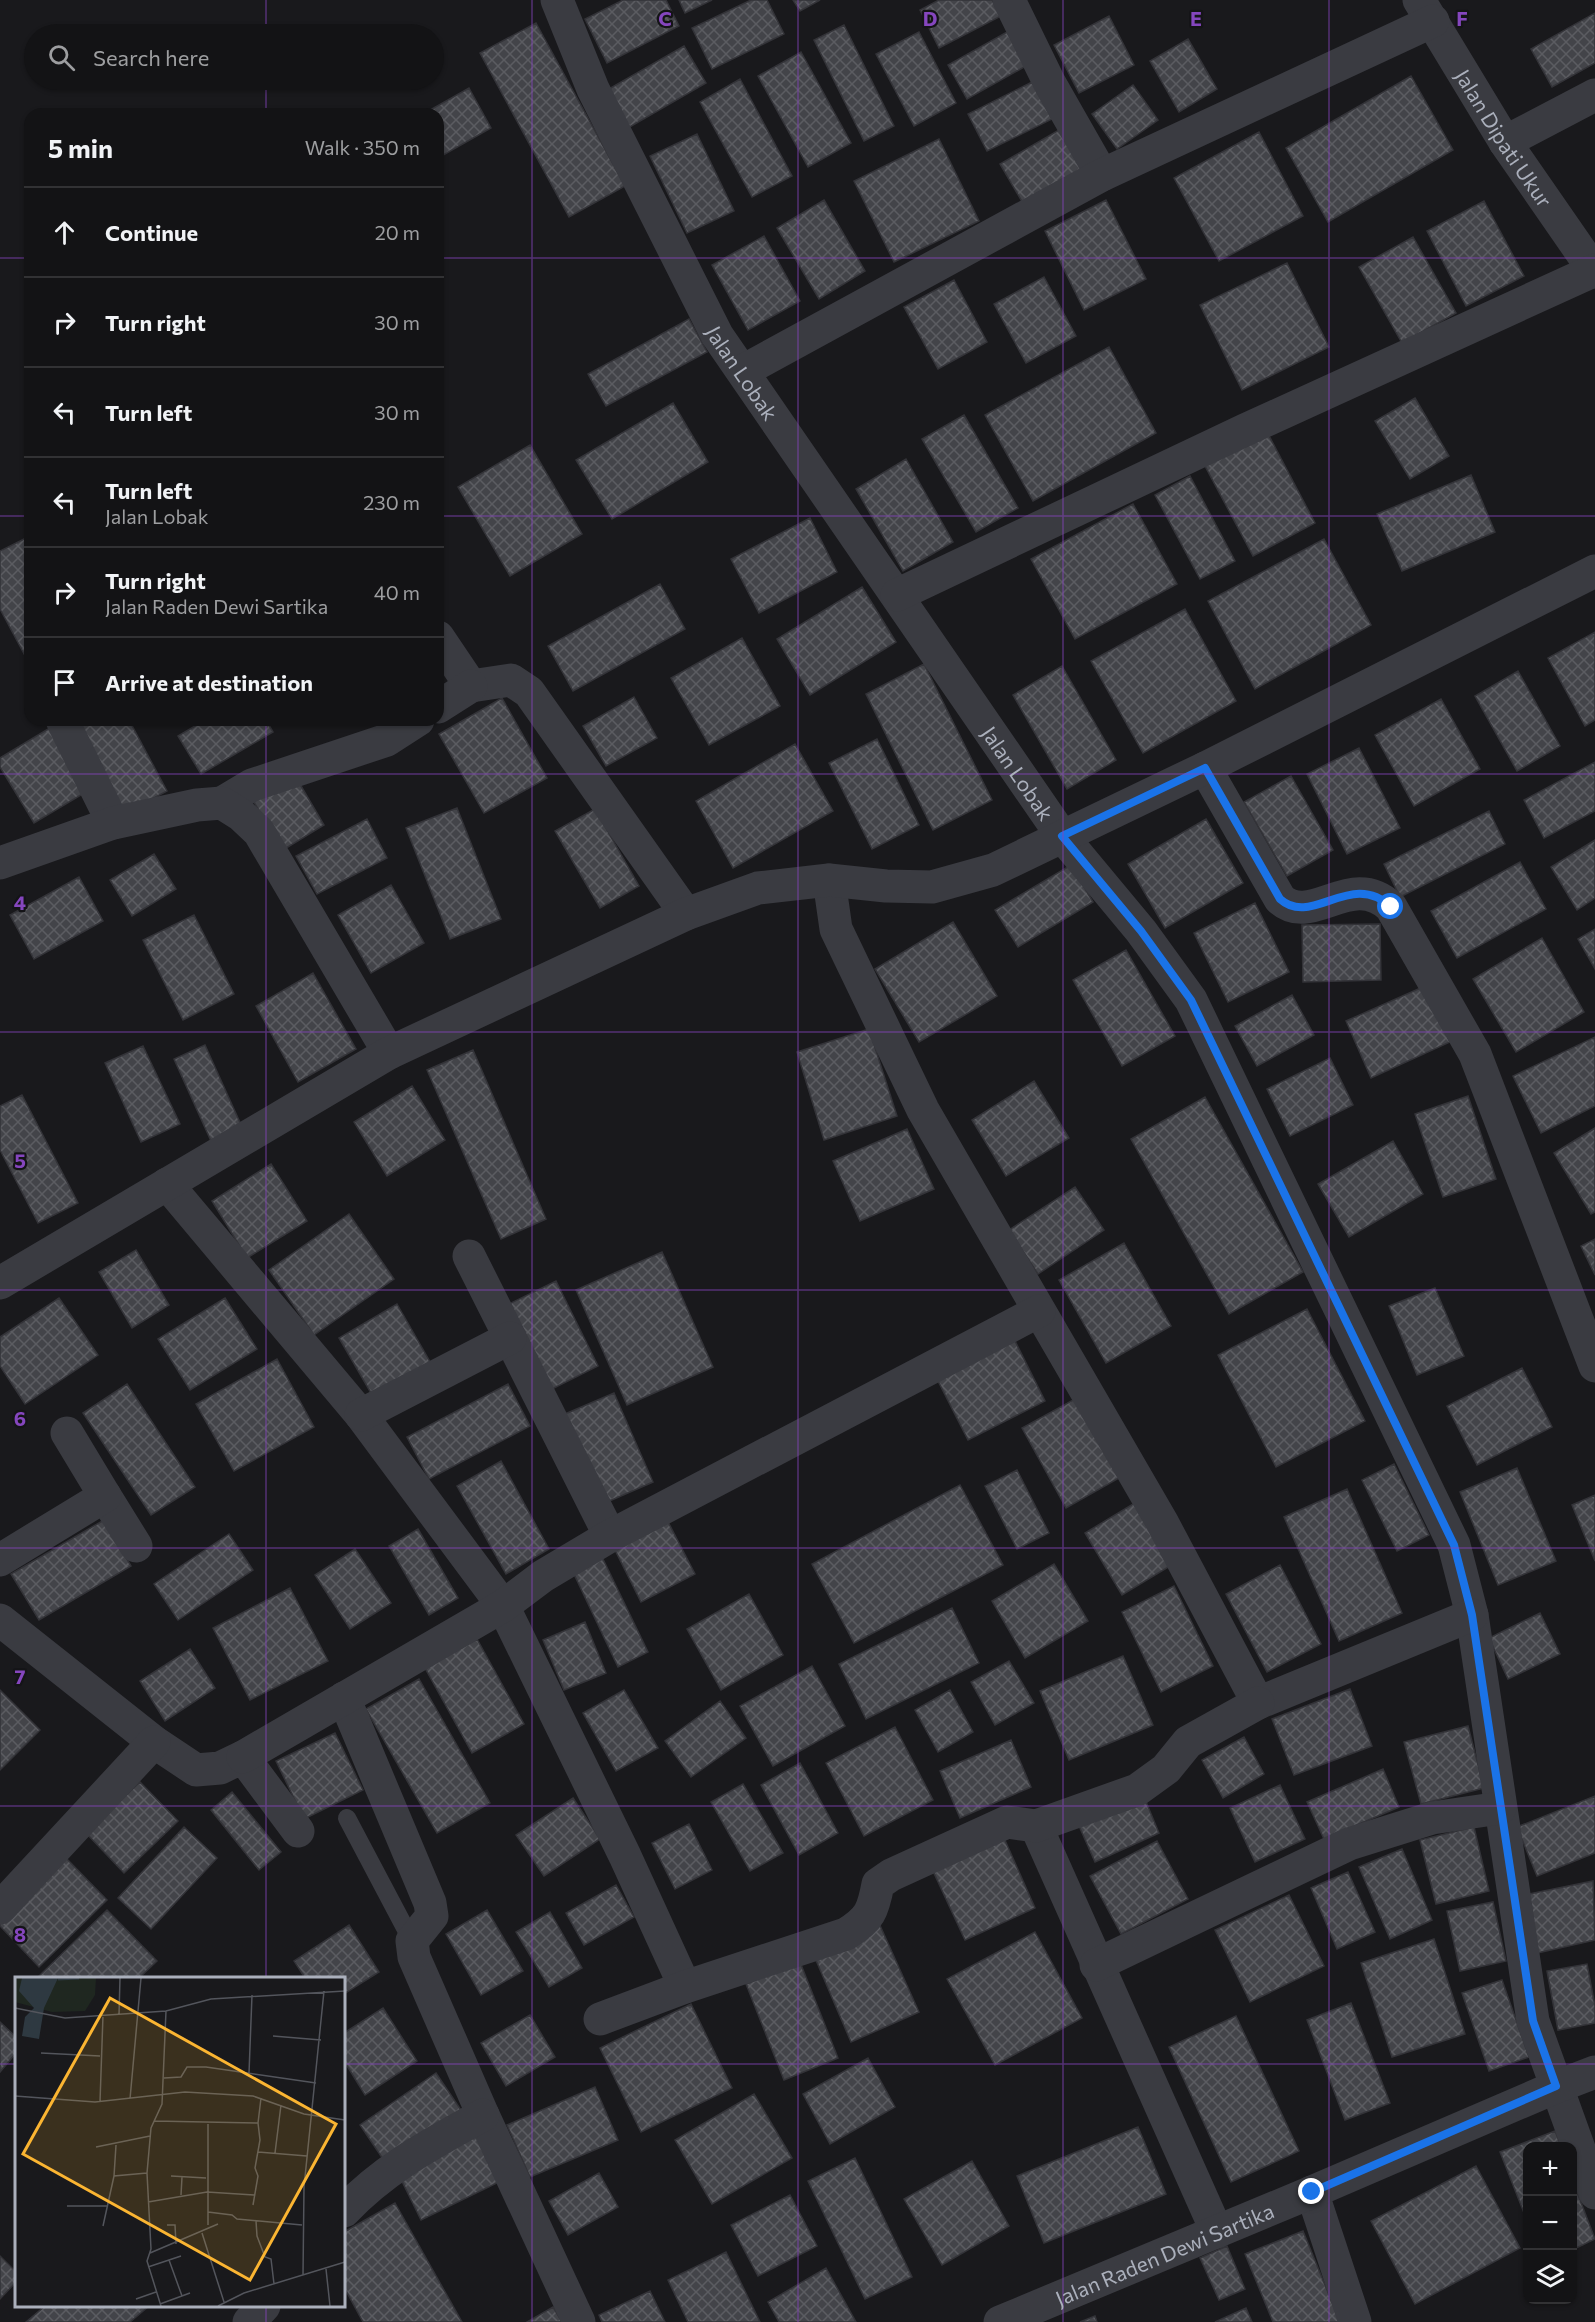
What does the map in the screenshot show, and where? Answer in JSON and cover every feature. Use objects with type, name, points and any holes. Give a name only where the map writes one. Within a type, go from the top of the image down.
[{"type":"street","name":"Jalan Lobak","points":[[557,0],[593,89],[717,335],[1062,836],[1141,931],[1191,1000],[1454,1545],[1472,1615],[1533,2021],[1595,2193]]},
{"type":"street","points":[[1009,0],[1049,82],[1102,175]]},
{"type":"street","points":[[742,371],[1102,175],[1426,11]]},
{"type":"street","name":"Jalan Dipati Ukur","points":[[1426,11],[1505,142],[1595,271]]},
{"type":"street","points":[[1505,142],[1595,96]]},
{"type":"street","points":[[897,595],[1245,430],[1595,271]]},
{"type":"street","points":[[0,1283],[389,1053],[686,914],[758,888],[829,880],[886,886],[932,887],[993,870],[1205,768],[1595,571]]},
{"type":"street","points":[[444,646],[471,686]]},
{"type":"street","points":[[444,703],[471,686],[511,680],[529,692],[686,914]]},
{"type":"street","points":[[65,726],[113,823]]},
{"type":"street","points":[[0,863],[113,823],[196,805],[222,803],[262,782],[387,740],[409,726]]},
{"type":"street","points":[[1205,768],[1280,899],[1287,905],[1303,908],[1361,892],[1378,897],[1391,907],[1475,1054],[1595,1366]]},
{"type":"street","points":[[222,803],[241,815],[259,832],[389,1053]]},
{"type":"street","points":[[829,880],[836,929],[922,1110],[1162,1522],[1258,1702]]},
{"type":"street","points":[[167,1184],[362,1415],[503,1606],[625,1856],[685,1987]]},
{"type":"street","points":[[469,1256],[610,1536]]},
{"type":"street","points":[[0,1620],[154,1742],[196,1770],[220,1768],[243,1757],[503,1606],[543,1576],[610,1536],[1039,1311]]},
{"type":"street","points":[[362,1415],[510,1338]]},
{"type":"street","points":[[67,1433],[136,1546]]},
{"type":"street","points":[[0,1560],[105,1496]]},
{"type":"street","points":[[600,2019],[685,1987],[846,1934],[866,1922],[874,1907],[878,1884],[891,1875],[1007,1822],[1036,1826],[1137,1790],[1166,1769],[1188,1742],[1258,1702],[1472,1615]]},
{"type":"street","points":[[344,1698],[430,1903],[432,1916],[412,1941],[414,1957],[483,2115],[579,2322]]},
{"type":"street","points":[[0,1908],[154,1742]]},
{"type":"street","points":[[243,1757],[298,1831]]},
{"type":"street","points":[[1096,1965],[1349,1844],[1432,1818],[1500,1808]]},
{"type":"street","points":[[1036,1826],[1217,2232]]},
{"type":"street","name":"Jalan Raden Dewi Sartika","points":[[1000,2322],[1312,2192],[1556,2086],[1595,2072]]},
{"type":"street","points":[[345,2210],[370,2183],[423,2148],[483,2115]]},
{"type":"street","points":[[1312,2192],[1354,2322]]},
{"type":"street","points":[[249,2322],[263,2307]]},
{"type":"lane","points":[[347,1818],[412,1941]]},
{"type":"building","points":[[623,0],[666,0],[679,26],[607,63],[585,19]]},
{"type":"building","points":[[679,0],[712,0],[685,13]]},
{"type":"building","points":[[751,0],[767,0],[784,34],[712,69],[692,28]]},
{"type":"building","points":[[793,0],[820,0],[800,11]]},
{"type":"building","points":[[939,0],[992,0],[1001,16],[939,48],[920,10]]},
{"type":"building","points":[[1595,13],[1595,63],[1552,87],[1531,49]]},
{"type":"building","points":[[1109,16],[1134,65],[1079,93],[1054,45]]},
{"type":"building","points":[[536,23],[625,186],[569,217],[480,53]]},
{"type":"building","points":[[844,25],[894,126],[864,141],[814,40]]},
{"type":"building","points":[[919,32],[956,103],[914,126],[876,54]]},
{"type":"building","points":[[1007,32],[1026,66],[967,99],[948,65]]},
{"type":"building","points":[[1188,39],[1217,89],[1179,112],[1150,61]]},
{"type":"building","points":[[684,46],[706,83],[628,128],[607,90]]},
{"type":"building","points":[[801,52],[851,143],[808,167],[758,76]]},
{"type":"building","points":[[1411,76],[1453,150],[1328,222],[1286,148]]},
{"type":"building","points":[[740,79],[792,176],[752,197],[700,102]]},
{"type":"building","points":[[1032,82],[1052,119],[987,151],[968,114]]},
{"type":"building","points":[[1133,85],[1158,120],[1117,149],[1092,114]]},
{"type":"building","points":[[469,88],[491,128],[444,155],[444,108],[434,108]]},
{"type":"building","points":[[1059,130],[1083,171],[1024,205],[1000,164]]},
{"type":"building","points":[[1259,132],[1303,216],[1219,261],[1174,178]]},
{"type":"building","points":[[697,134],[734,211],[687,233],[650,156]]},
{"type":"building","points":[[939,139],[979,221],[894,262],[854,181]]},
{"type":"building","points":[[824,200],[865,271],[819,299],[777,228]]},
{"type":"building","points":[[1106,200],[1146,279],[1084,310],[1045,231]]},
{"type":"building","points":[[1484,201],[1524,276],[1466,306],[1427,231]]},
{"type":"building","points":[[764,236],[800,301],[748,330],[712,265]]},
{"type":"building","points":[[1413,237],[1456,313],[1402,343],[1359,267]]},
{"type":"building","points":[[1287,263],[1329,347],[1242,390],[1200,305]]},
{"type":"building","points":[[1044,277],[1076,336],[1026,363],[994,304]]},
{"type":"building","points":[[954,280],[987,342],[938,369],[904,307]]},
{"type":"building","points":[[689,319],[707,352],[606,406],[588,374]]},
{"type":"building","points":[[1109,347],[1156,433],[1033,501],[985,415]]},
{"type":"building","points":[[1415,398],[1449,456],[1410,479],[1375,421]]},
{"type":"building","points":[[673,403],[708,462],[612,519],[576,460]]},
{"type":"building","points":[[964,415],[1018,508],[976,532],[922,439]]},
{"type":"building","points":[[1267,432],[1315,523],[1253,556],[1205,466]]},
{"type":"building","points":[[530,445],[582,534],[510,576],[458,487]]},
{"type":"building","points":[[906,459],[953,542],[903,571],[856,489]]},
{"type":"building","points":[[1471,475],[1495,532],[1402,571],[1377,514]]},
{"type":"building","points":[[1190,476],[1235,561],[1200,579],[1155,495]]},
{"type":"building","points":[[1133,504],[1177,584],[1075,639],[1031,559]]},
{"type":"building","points":[[810,518],[837,572],[759,613],[731,559]]},
{"type":"building","points":[[24,539],[24,654],[0,609],[0,551]]},
{"type":"building","points":[[1324,539],[1371,625],[1255,689],[1208,601]]},
{"type":"building","points":[[660,584],[685,629],[573,691],[548,646]]},
{"type":"building","points":[[862,587],[896,642],[810,695],[777,639]]},
{"type":"building","points":[[1185,609],[1236,701],[1143,753],[1091,661]]},
{"type":"building","points":[[1595,632],[1595,720],[1585,726],[1548,658]]},
{"type":"building","points":[[742,638],[780,706],[709,745],[671,678]]},
{"type":"building","points":[[924,664],[992,800],[933,830],[866,694]]},
{"type":"building","points":[[1062,666],[1116,760],[1067,789],[1013,695]]},
{"type":"building","points":[[1518,671],[1560,746],[1517,771],[1475,696]]},
{"type":"building","points":[[634,697],[657,738],[606,766],[583,726]]},
{"type":"building","points":[[502,698],[547,778],[484,813],[439,734]]},
{"type":"building","points":[[1441,699],[1480,769],[1414,806],[1375,735]]},
{"type":"building","points":[[53,726],[91,789],[34,823],[0,767],[0,758]]},
{"type":"building","points":[[78,726],[132,726],[167,791],[124,814]]},
{"type":"building","points":[[195,726],[270,726],[273,732],[201,774],[178,736]]},
{"type":"building","points":[[877,739],[919,825],[872,849],[829,763]]},
{"type":"building","points":[[795,744],[833,811],[733,868],[696,801]]},
{"type":"building","points":[[1359,748],[1400,828],[1347,854],[1307,774]]},
{"type":"building","points":[[1595,762],[1595,811],[1544,838],[1524,800]]},
{"type":"building","points":[[294,774],[324,825],[283,850],[252,799]]},
{"type":"building","points":[[1291,776],[1333,850],[1287,876],[1244,802]]},
{"type":"building","points":[[457,808],[501,919],[450,939],[406,828]]},
{"type":"building","points":[[595,809],[639,886],[600,908],[555,831]]},
{"type":"building","points":[[1489,811],[1505,844],[1400,897],[1384,864]]},
{"type":"building","points":[[367,819],[387,858],[317,894],[296,856]]},
{"type":"building","points":[[1206,819],[1243,883],[1165,928],[1128,864]]},
{"type":"building","points":[[1595,840],[1595,898],[1577,910],[1551,867]]},
{"type":"building","points":[[154,854],[176,889],[132,916],[110,880]]},
{"type":"building","points":[[1520,862],[1546,909],[1457,958],[1431,911]]},
{"type":"building","points":[[1071,865],[1093,902],[1018,947],[995,910]]},
{"type":"building","points":[[79,877],[103,921],[34,959],[10,915]]},
{"type":"building","points":[[391,885],[424,943],[371,973],[338,915]]},
{"type":"building","points":[[1255,903],[1289,972],[1228,1002],[1194,933]]},
{"type":"building","points":[[194,915],[234,994],[183,1020],[143,940]]},
{"type":"building","points":[[953,922],[997,996],[919,1042],[875,969]]},
{"type":"building","points":[[1380,924],[1381,980],[1303,982],[1302,925]]},
{"type":"building","points":[[1595,929],[1595,969],[1578,939]]},
{"type":"building","points":[[1542,938],[1584,1012],[1516,1052],[1473,979]]},
{"type":"building","points":[[1126,950],[1175,1036],[1122,1066],[1073,980]]},
{"type":"building","points":[[313,973],[356,1049],[298,1082],[256,1006]]},
{"type":"building","points":[[1425,986],[1450,1042],[1371,1078],[1346,1021]]},
{"type":"building","points":[[1292,995],[1314,1035],[1257,1066],[1235,1026]]},
{"type":"building","points":[[869,1029],[897,1116],[824,1140],[797,1052]]},
{"type":"building","points":[[1595,1037],[1595,1106],[1541,1133],[1513,1076]]},
{"type":"building","points":[[205,1045],[242,1127],[211,1141],[174,1059]]},
{"type":"building","points":[[143,1046],[180,1124],[141,1142],[105,1063]]},
{"type":"building","points":[[473,1050],[546,1219],[501,1239],[427,1070]]},
{"type":"building","points":[[1330,1058],[1353,1105],[1290,1136],[1267,1089]]},
{"type":"building","points":[[1034,1081],[1069,1138],[1006,1176],[972,1120]]},
{"type":"building","points":[[412,1086],[445,1140],[387,1176],[354,1122]]},
{"type":"building","points":[[22,1095],[78,1203],[38,1223],[0,1150],[0,1106]]},
{"type":"building","points":[[1468,1096],[1496,1179],[1443,1197],[1415,1114]]},
{"type":"building","points":[[1205,1097],[1303,1272],[1229,1314],[1131,1139]]},
{"type":"building","points":[[1595,1128],[1595,1212],[1591,1214],[1554,1153]]},
{"type":"building","points":[[907,1129],[934,1189],[860,1221],[833,1161]]},
{"type":"building","points":[[1393,1141],[1423,1194],[1349,1237],[1318,1184]]},
{"type":"building","points":[[271,1164],[307,1221],[247,1258],[212,1201]]},
{"type":"building","points":[[1075,1187],[1104,1230],[1038,1274],[1009,1230]]},
{"type":"building","points":[[349,1214],[394,1279],[314,1335],[269,1270]]},
{"type":"building","points":[[1595,1239],[1595,1275],[1581,1246]]},
{"type":"building","points":[[1124,1243],[1171,1326],[1106,1363],[1059,1280]]},
{"type":"building","points":[[136,1250],[169,1305],[132,1328],[99,1272]]},
{"type":"building","points":[[662,1252],[713,1367],[627,1405],[576,1290]]},
{"type":"building","points":[[556,1281],[598,1366],[550,1390],[507,1305]]},
{"type":"building","points":[[1435,1288],[1464,1356],[1417,1375],[1389,1306]]},
{"type":"building","points":[[59,1298],[98,1355],[25,1404],[0,1366],[0,1337]]},
{"type":"building","points":[[225,1298],[257,1349],[190,1390],[158,1339]]},
{"type":"building","points":[[397,1304],[433,1367],[375,1400],[339,1338]]},
{"type":"building","points":[[1307,1309],[1365,1421],[1276,1467],[1218,1355]]},
{"type":"building","points":[[1012,1335],[1045,1401],[968,1440],[935,1375]]},
{"type":"building","points":[[277,1359],[314,1427],[234,1471],[196,1404]]},
{"type":"building","points":[[1522,1368],[1552,1427],[1477,1465],[1447,1406]]},
{"type":"building","points":[[127,1384],[195,1487],[151,1515],[83,1413]]},
{"type":"building","points":[[508,1384],[530,1426],[429,1479],[407,1437]]},
{"type":"building","points":[[614,1393],[653,1482],[598,1506],[558,1417]]},
{"type":"building","points":[[1075,1399],[1119,1478],[1066,1508],[1022,1428]]},
{"type":"building","points":[[501,1461],[549,1549],[506,1574],[457,1486]]},
{"type":"building","points":[[1394,1464],[1429,1535],[1397,1551],[1362,1480]]},
{"type":"building","points":[[1517,1468],[1556,1561],[1498,1585],[1460,1492]]},
{"type":"building","points":[[1017,1470],[1049,1533],[1017,1549],[985,1486]]},
{"type":"building","points":[[960,1485],[1003,1565],[854,1643],[812,1564]]},
{"type":"building","points":[[1347,1489],[1402,1613],[1339,1641],[1284,1517]]},
{"type":"building","points":[[1595,1495],[1595,1561],[1572,1505]]},
{"type":"building","points":[[1138,1501],[1175,1563],[1122,1595],[1085,1533]]},
{"type":"building","points":[[666,1518],[695,1574],[641,1602],[613,1546]]},
{"type":"building","points":[[104,1520],[131,1566],[39,1620],[11,1574]]},
{"type":"building","points":[[418,1529],[458,1598],[429,1615],[389,1546]]},
{"type":"building","points":[[229,1534],[253,1570],[178,1620],[154,1584]]},
{"type":"building","points":[[355,1549],[391,1603],[350,1629],[315,1575]]},
{"type":"building","points":[[602,1557],[648,1652],[618,1667],[573,1572]]},
{"type":"building","points":[[1054,1564],[1088,1621],[1025,1658],[992,1601]]},
{"type":"building","points":[[1280,1565],[1321,1644],[1267,1672],[1226,1594]]},
{"type":"building","points":[[1174,1586],[1213,1666],[1161,1692],[1122,1612]]},
{"type":"building","points":[[290,1588],[328,1661],[250,1700],[213,1628]]},
{"type":"building","points":[[749,1594],[783,1655],[721,1690],[687,1629]]},
{"type":"building","points":[[952,1608],[979,1663],[866,1719],[839,1664]]},
{"type":"building","points":[[1540,1613],[1560,1654],[1508,1679],[1489,1638]]},
{"type":"building","points":[[585,1622],[606,1673],[564,1690],[543,1640]]},
{"type":"building","points":[[477,1639],[524,1724],[472,1753],[425,1668]]},
{"type":"building","points":[[190,1649],[215,1688],[165,1721],[140,1681]]},
{"type":"building","points":[[1123,1656],[1153,1725],[1069,1760],[1040,1691]]},
{"type":"building","points":[[1009,1661],[1034,1703],[995,1725],[971,1682]]},
{"type":"building","points":[[812,1666],[845,1726],[773,1766],[740,1706]]},
{"type":"building","points":[[419,1679],[490,1803],[437,1833],[366,1709]]},
{"type":"building","points":[[1350,1689],[1372,1746],[1294,1775],[1272,1719]]},
{"type":"building","points":[[0,1690],[40,1730],[0,1770]]},
{"type":"building","points":[[624,1690],[658,1748],[616,1771],[583,1713]]},
{"type":"building","points":[[950,1690],[973,1732],[938,1752],[915,1710]]},
{"type":"building","points":[[720,1701],[746,1738],[691,1777],[665,1741]]},
{"type":"building","points":[[1468,1726],[1484,1788],[1421,1804],[1404,1742]]},
{"type":"building","points":[[895,1727],[933,1800],[864,1836],[826,1763]]},
{"type":"building","points":[[335,1733],[363,1790],[304,1819],[276,1761]]},
{"type":"building","points":[[1244,1737],[1264,1774],[1223,1798],[1202,1760]]},
{"type":"building","points":[[1011,1740],[1031,1787],[960,1818],[940,1771]]},
{"type":"building","points":[[800,1763],[838,1833],[799,1855],[761,1785]]},
{"type":"building","points":[[1383,1769],[1399,1807],[1324,1839],[1307,1802]]},
{"type":"building","points":[[140,1782],[178,1821],[124,1873],[86,1833]]},
{"type":"building","points":[[743,1784],[783,1853],[750,1871],[711,1802]]},
{"type":"building","points":[[1280,1785],[1305,1839],[1255,1862],[1230,1808]]},
{"type":"building","points":[[232,1792],[281,1852],[259,1870],[211,1810]]},
{"type":"building","points":[[1595,1796],[1595,1853],[1537,1876],[1517,1827]]},
{"type":"building","points":[[1144,1797],[1159,1833],[1095,1862],[1079,1826]]},
{"type":"building","points":[[573,1798],[600,1839],[544,1876],[516,1835]]},
{"type":"building","points":[[689,1824],[712,1870],[675,1889],[652,1843]]},
{"type":"building","points":[[184,1827],[217,1858],[151,1929],[118,1898]]},
{"type":"building","points":[[1474,1827],[1489,1891],[1436,1904],[1420,1840]]},
{"type":"building","points":[[1004,1838],[1035,1908],[965,1940],[933,1871]]},
{"type":"building","points":[[1157,1841],[1188,1899],[1121,1934],[1090,1876]]},
{"type":"building","points":[[1402,1849],[1432,1920],[1390,1939],[1359,1867]]},
{"type":"building","points":[[64,1856],[107,1900],[39,1967],[0,1926],[0,1919]]},
{"type":"building","points":[[1348,1872],[1375,1932],[1337,1949],[1311,1888]]},
{"type":"building","points":[[1593,1881],[1595,1940],[1537,1953],[1524,1895]]},
{"type":"building","points":[[616,1885],[634,1917],[584,1945],[566,1913]]},
{"type":"building","points":[[1289,1895],[1324,1966],[1250,2002],[1215,1930]]},
{"type":"building","points":[[1493,1902],[1506,1961],[1460,1971],[1447,1911]]},
{"type":"building","points":[[107,1910],[157,1961],[140,1977],[38,1977]]},
{"type":"building","points":[[487,1910],[523,1971],[481,1995],[446,1934]]},
{"type":"building","points":[[550,1912],[582,1968],[549,1987],[516,1932]]},
{"type":"building","points":[[878,1921],[919,2012],[851,2042],[812,1951]]},
{"type":"building","points":[[349,1925],[379,1972],[345,1993],[345,1977],[304,1977],[294,1961]]},
{"type":"building","points":[[1035,1932],[1082,2018],[995,2065],[947,1979]]},
{"type":"building","points":[[1434,1939],[1465,2034],[1392,2057],[1361,1963]]},
{"type":"building","points":[[800,1962],[838,2058],[784,2080],[746,1984]]},
{"type":"building","points":[[1587,1964],[1595,2006],[1595,2023],[1558,2030],[1547,1971]]},
{"type":"building","points":[[1502,1980],[1529,2057],[1489,2071],[1462,1993]]},
{"type":"building","points":[[1351,2003],[1390,2103],[1345,2120],[1307,2020]]},
{"type":"building","points":[[691,2004],[732,2088],[641,2132],[600,2048]]},
{"type":"building","points":[[383,2008],[417,2061],[365,2095],[345,2063],[345,2032]]},
{"type":"building","points":[[530,2015],[555,2057],[506,2086],[481,2043]]},
{"type":"building","points":[[1236,2016],[1299,2151],[1231,2182],[1169,2047]]},
{"type":"building","points":[[0,2022],[15,2036],[15,2054],[0,2072]]},
{"type":"building","points":[[868,2058],[895,2107],[830,2144],[803,2094]]},
{"type":"building","points":[[436,2073],[463,2113],[387,2165],[360,2125]]},
{"type":"building","points":[[595,2087],[618,2140],[530,2177],[507,2125]]},
{"type":"building","points":[[754,2094],[792,2158],[712,2204],[675,2140]]},
{"type":"building","points":[[1138,2127],[1166,2194],[1044,2243],[1017,2176]]},
{"type":"building","points":[[475,2130],[501,2181],[421,2220],[396,2169]]},
{"type":"building","points":[[1555,2131],[1559,2142],[1526,2142]]},
{"type":"building","points":[[1523,2143],[1523,2210],[1500,2152]]},
{"type":"building","points":[[855,2158],[912,2277],[865,2299],[808,2181]]},
{"type":"building","points":[[972,2161],[1009,2226],[942,2265],[904,2199]]},
{"type":"building","points":[[1476,2166],[1520,2248],[1415,2304],[1371,2221]]},
{"type":"building","points":[[599,2173],[618,2207],[568,2235],[549,2201]]},
{"type":"building","points":[[1577,2192],[1595,2239],[1577,2248]]},
{"type":"building","points":[[790,2195],[817,2246],[758,2276],[731,2225]]},
{"type":"building","points":[[395,2203],[462,2322],[363,2322],[345,2289],[345,2231]]},
{"type":"building","points":[[1303,2231],[1340,2322],[1273,2322],[1245,2254]]},
{"type":"building","points":[[1227,2246],[1245,2289],[1219,2300],[1200,2258]]},
{"type":"building","points":[[726,2252],[760,2322],[688,2322],[668,2280]]},
{"type":"building","points":[[0,2256],[15,2271],[15,2283],[0,2299]]},
{"type":"building","points":[[826,2268],[856,2322],[779,2322],[768,2302]]},
{"type":"building","points":[[650,2291],[665,2322],[602,2322],[599,2315]]},
{"type":"building","points":[[44,2307],[148,2307],[130,2322],[26,2322]]},
{"type":"building","points":[[553,2307],[562,2322],[527,2322]]},
{"type":"building","points":[[1246,2308],[1252,2322],[1215,2322]]},
{"type":"building","points":[[1095,2316],[1097,2322],[1080,2322]]},
{"type":"route","points":[[1312,2192],[1556,2086],[1533,2021],[1472,1615],[1454,1545],[1191,1000],[1141,931],[1062,836],[1205,768],[1280,899],[1287,905],[1303,908],[1361,892],[1378,897],[1391,907]]}]
